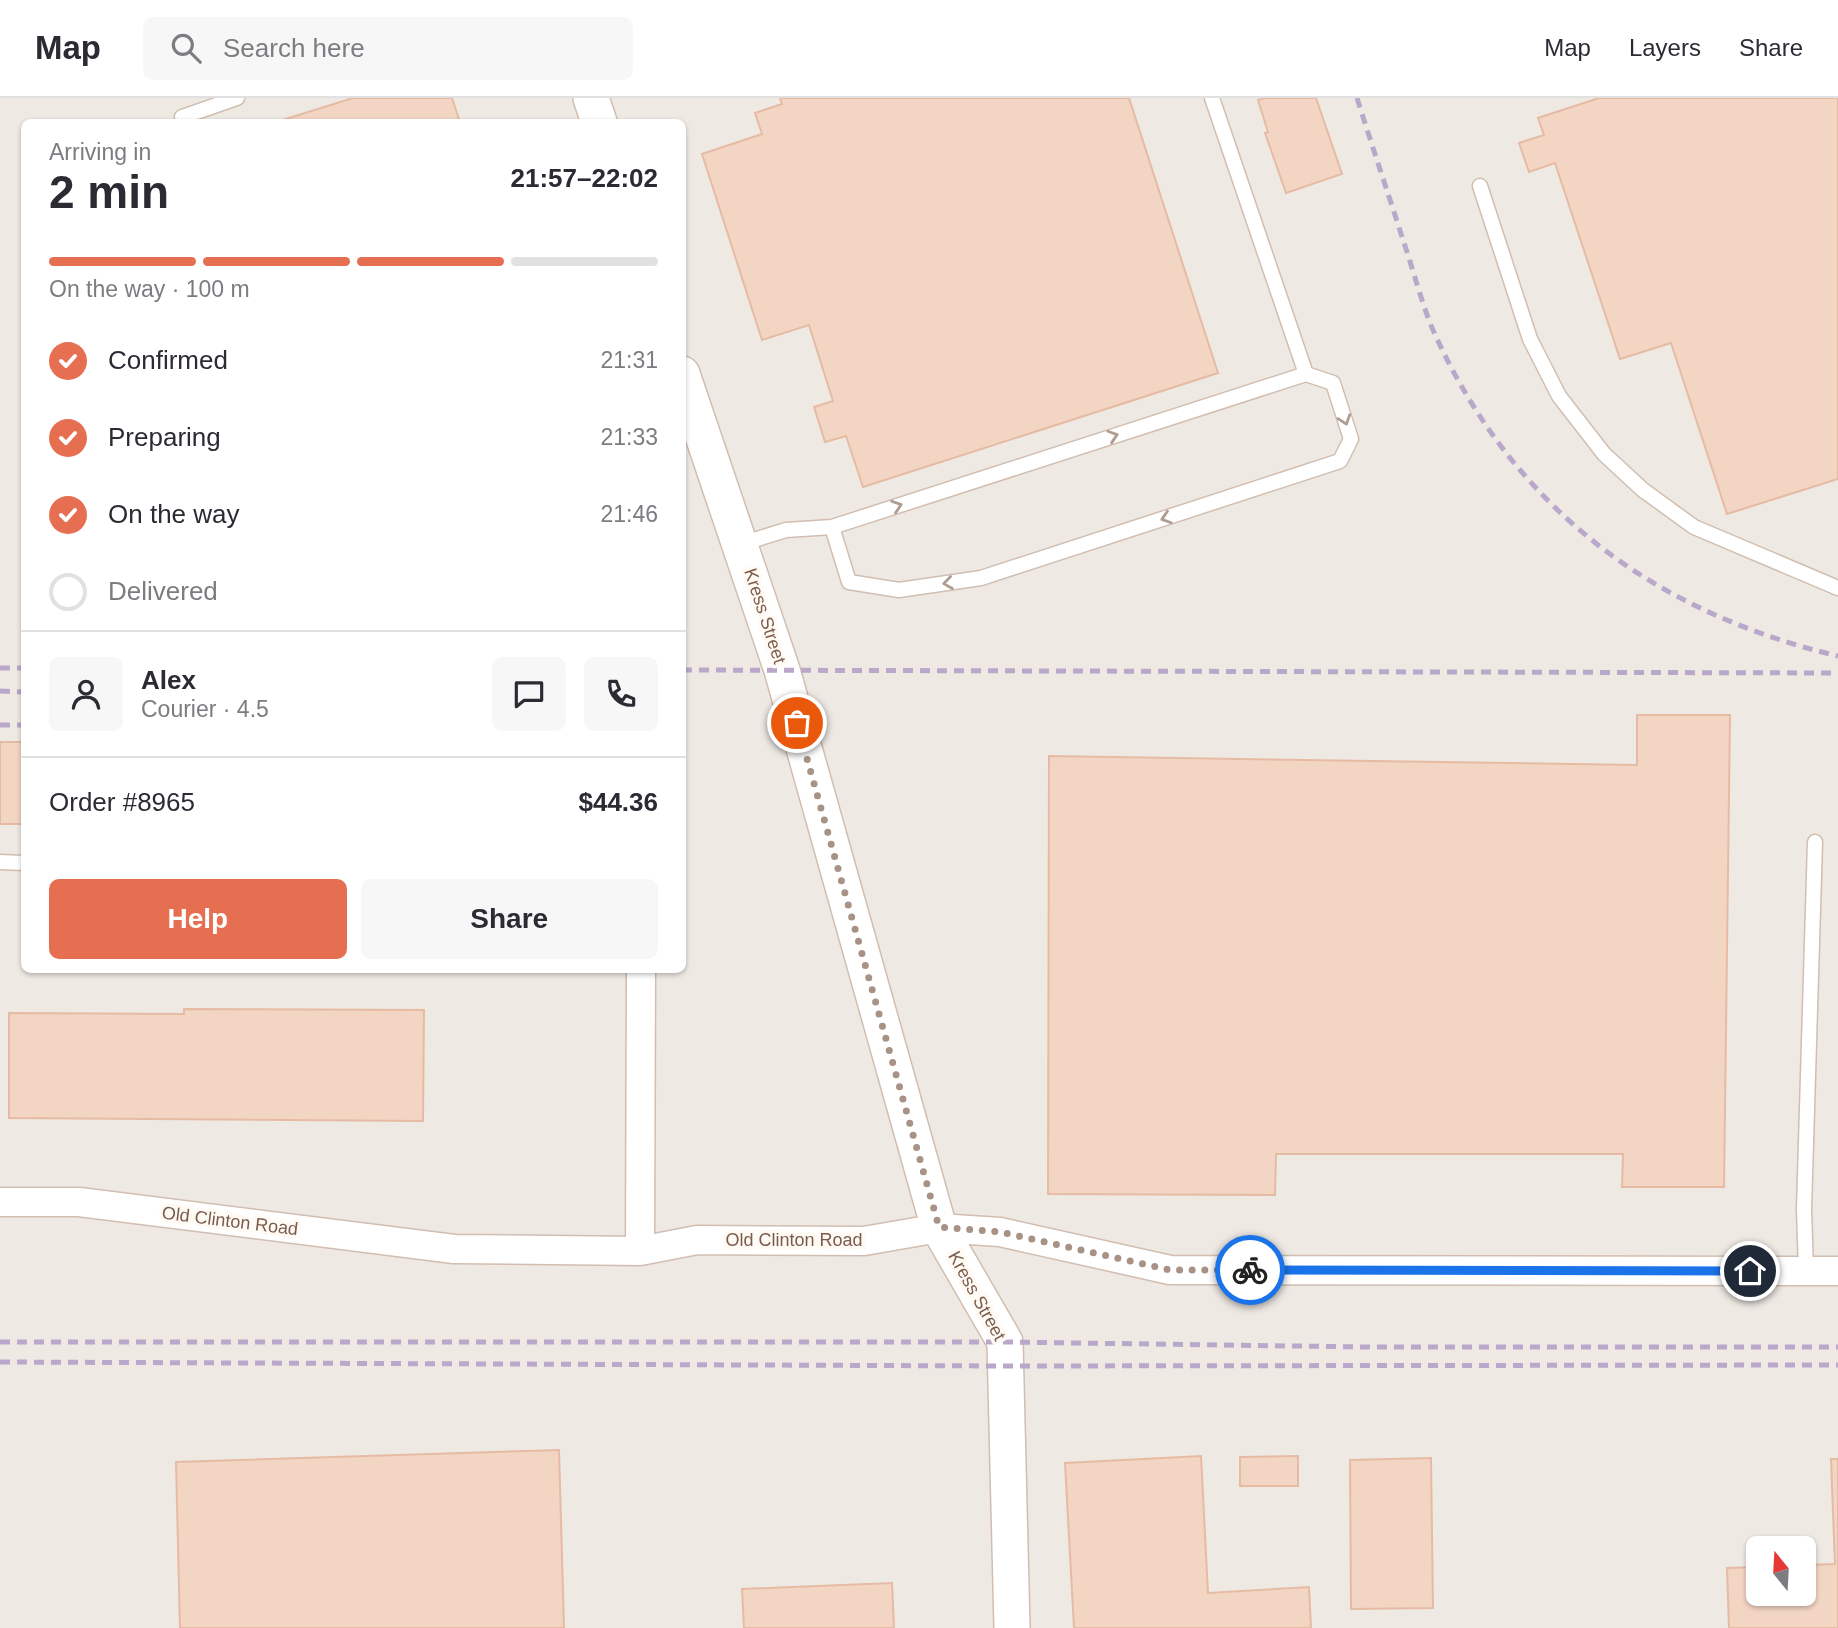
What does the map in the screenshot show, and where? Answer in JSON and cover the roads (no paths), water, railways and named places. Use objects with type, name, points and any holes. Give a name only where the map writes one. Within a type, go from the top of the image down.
[{"type":"street","points":[[591,98],[597,119]]},
{"type":"street","name":"Kress Street","points":[[686,386],[782,670],[939,1227],[1005,1342],[1012,1628]]},
{"type":"street","points":[[640,1251],[641,973]]},
{"type":"street","name":"Old Clinton Road","points":[[0,1202],[79,1202],[454,1249],[640,1251],[697,1240],[864,1241],[939,1227],[1000,1232],[1170,1270],[1838,1272]]},
{"type":"lane","points":[[182,117],[237,98]]},
{"type":"lane","points":[[1212,98],[1306,374]]},
{"type":"lane","points":[[1480,186],[1530,339],[1559,396],[1604,454],[1643,490],[1694,527],[1838,588]]},
{"type":"lane","points":[[741,544],[786,530],[832,527],[1306,374],[1333,383],[1351,439],[1340,461],[981,578],[899,590],[849,582],[832,527]]},
{"type":"lane","points":[[1805,1271],[1804,1209],[1815,842]]},
{"type":"lane","points":[[0,862],[21,863]]},
{"type":"railway","points":[[1357,98],[1433,330],[1465,393],[1503,449],[1547,499],[1595,543],[1649,580],[1707,611],[1770,637],[1838,656]]},
{"type":"railway","points":[[0,668],[21,668]]},
{"type":"railway","points":[[686,670],[1838,673]]},
{"type":"railway","points":[[0,691],[21,692]]},
{"type":"railway","points":[[0,725],[21,725]]},
{"type":"railway","points":[[0,1342],[1005,1342],[1366,1347],[1838,1347]]},
{"type":"railway","points":[[0,1362],[1002,1366],[1838,1365]]}]
